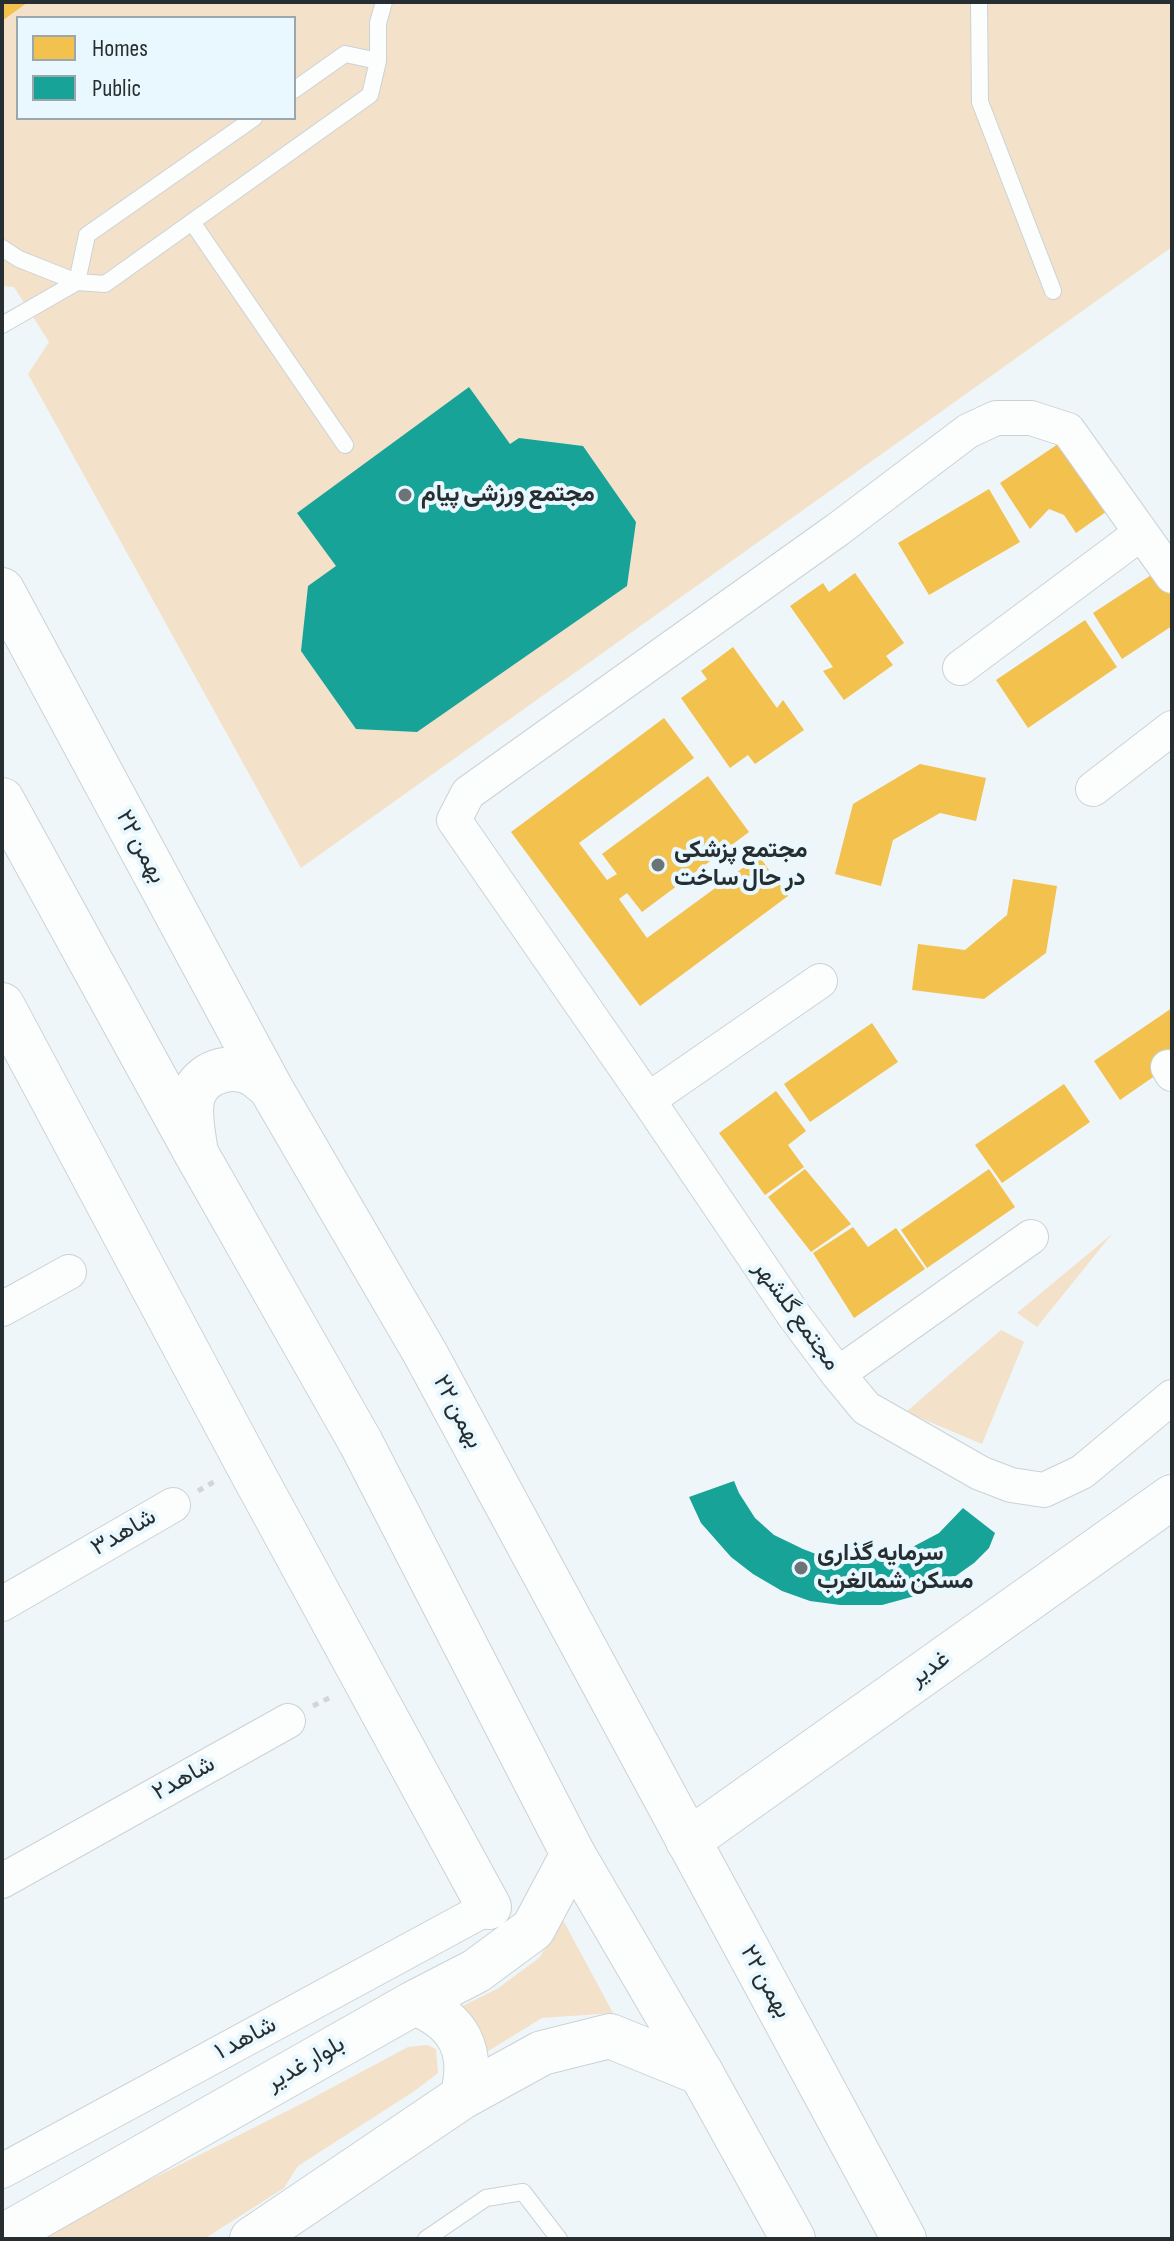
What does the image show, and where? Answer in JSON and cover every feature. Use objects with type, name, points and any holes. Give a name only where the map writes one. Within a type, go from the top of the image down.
[{"type":"main road","name":"۲۲ بهمن","points":[[2,590],[270,1087],[425,1353],[904,2239]]},
{"type":"main road","points":[[2,800],[196,1153],[361,1443],[573,1854],[701,2073],[793,2239]]},
{"type":"main road","points":[[2,1005],[489,1907]]},
{"type":"main road","points":[[196,1153],[191,1115],[194,1091],[211,1073],[232,1069],[252,1073],[270,1087]]},
{"type":"main road","name":"غدیر","points":[[688,1841],[1172,1497]]},
{"type":"main road","name":"بلوار غدیر","points":[[2,2237],[414,2003],[476,1971],[533,1929],[573,1854]]},
{"type":"main road","points":[[414,2003],[433,2010],[449,2023],[461,2039],[468,2068],[462,2097]]},
{"type":"main road","points":[[252,2239],[462,2097],[542,2053],[610,2036],[701,2073]]},
{"type":"street","name":"مجتمع گلشهر","points":[[1159,530],[1068,430],[1031,418],[996,418],[968,431],[837,530],[468,793],[454,820],[793,1314],[866,1408],[980,1473],[1011,1485],[1044,1490],[1082,1472],[1172,1397]]},
{"type":"street","points":[[960,668],[1159,530],[1172,576]]},
{"type":"street","points":[[1093,789],[1172,728]]},
{"type":"street","points":[[648,1100],[820,981]]},
{"type":"street","points":[[838,1374],[1031,1237]]},
{"type":"street","points":[[2,1309],[69,1272]]},
{"type":"street","name":"شاهد۳","points":[[2,1604],[173,1505]]},
{"type":"street","name":"شاهد۲","points":[[2,1881],[288,1721]]},
{"type":"street","name":"شاهد ۱","points":[[2,2171],[489,1907]]},
{"type":"lane","points":[[2,248],[19,259],[77,282],[105,284],[370,95],[378,61],[378,23],[384,2]]},
{"type":"lane","points":[[979,2],[980,102],[1053,291]]},
{"type":"lane","points":[[296,89],[345,54],[378,61]]},
{"type":"lane","points":[[2,325],[77,282],[87,235],[251,120]]},
{"type":"lane","points":[[192,222],[345,445]]},
{"type":"lane","points":[[426,2239],[486,2198],[523,2192],[559,2239]]},
{"type":"path","name":"شاهد۳","points":[[173,1505],[247,1463]]},
{"type":"path","points":[[288,1721],[365,1677]]},
{"type":"shaded area","points":[[2,2],[1172,2],[1172,247],[301,868],[28,374],[49,342],[14,287],[2,286]]},
{"type":"shaded area","points":[[1112,1234],[1037,1327],[1017,1313]]},
{"type":"shaded area","points":[[1001,1330],[1024,1342],[982,1444],[906,1412]]},
{"type":"shaded area","points":[[563,1920],[613,2013],[542,2018],[475,2059],[454,2010],[497,1989],[539,1958]]},
{"type":"shaded area","points":[[427,2045],[436,2049],[438,2073],[298,2166],[284,2188],[204,2239],[32,2239],[408,2047]]},
{"type":"building: Homes","points":[[2,2],[28,2],[2,21]]},
{"type":"building: Homes","points":[[1067,438],[1113,507],[1076,533],[1064,515],[1049,509],[1030,529],[1000,483]]},
{"type":"building: Homes","points":[[989,489],[1020,542],[929,595],[898,543]]},
{"type":"building: Homes","points":[[1162,568],[1172,584],[1172,626],[1122,659],[1093,613]]},
{"type":"building: Homes","points":[[855,573],[904,643],[886,656],[893,665],[844,700],[823,671],[833,667],[790,606],[823,583],[829,592]]},
{"type":"building: Homes","points":[[1085,620],[1117,667],[1028,728],[996,680]]},
{"type":"building: Homes","points":[[733,647],[777,708],[783,700],[804,730],[755,764],[748,755],[730,768],[681,698],[707,679],[701,671]]},
{"type":"building: Homes","name":"مجتمع پزشکی در حال ساخت","points":[[664,718],[694,758],[579,843],[607,880],[617,874],[602,854],[708,776],[749,832],[642,912],[627,893],[619,899],[647,938],[759,856],[788,896],[640,1006],[511,832]]},
{"type":"building: Homes","points":[[920,764],[986,778],[976,821],[940,813],[893,840],[881,886],[835,874],[853,804]]},
{"type":"building: Homes","points":[[1013,879],[1057,886],[1046,953],[984,999],[912,990],[918,944],[965,950],[1007,915]]},
{"type":"building: Homes","points":[[1172,1008],[1172,1064],[1120,1100],[1094,1061]]},
{"type":"building: Homes","points":[[872,1023],[898,1062],[810,1122],[784,1084]]},
{"type":"building: Homes","points":[[1064,1084],[1090,1122],[1002,1183],[975,1145]]},
{"type":"building: Homes","points":[[776,1091],[806,1131],[788,1145],[804,1167],[765,1195],[719,1133]]},
{"type":"building: Homes","points":[[805,1169],[851,1224],[811,1252],[768,1197]]},
{"type":"building: Homes","points":[[989,1169],[1015,1207],[927,1268],[901,1230]]},
{"type":"building: Homes","points":[[853,1227],[868,1247],[896,1228],[925,1269],[854,1318],[813,1253]]},
{"type":"building: Public","points":[[469,387],[510,444],[519,438],[583,446],[636,522],[627,586],[417,732],[356,729],[301,651],[308,586],[336,566],[297,513]]},
{"type":"building: Public","points":[[734,1481],[755,1518],[774,1535],[826,1558],[856,1562],[903,1552],[939,1533],[963,1508],[995,1533],[989,1548],[974,1563],[943,1585],[915,1596],[882,1605],[810,1601],[782,1591],[753,1574],[731,1557],[701,1523],[689,1497]]},
{"type":"place","name":"مجتمع ورزشی پیام","points":[[405,495]]},
{"type":"place","name":"مجتمع پزشکی در حال ساخت","points":[[658,865]]},
{"type":"place","name":"سرمایه گذاری مسکن شمالغرب","points":[[801,1568]]}]
